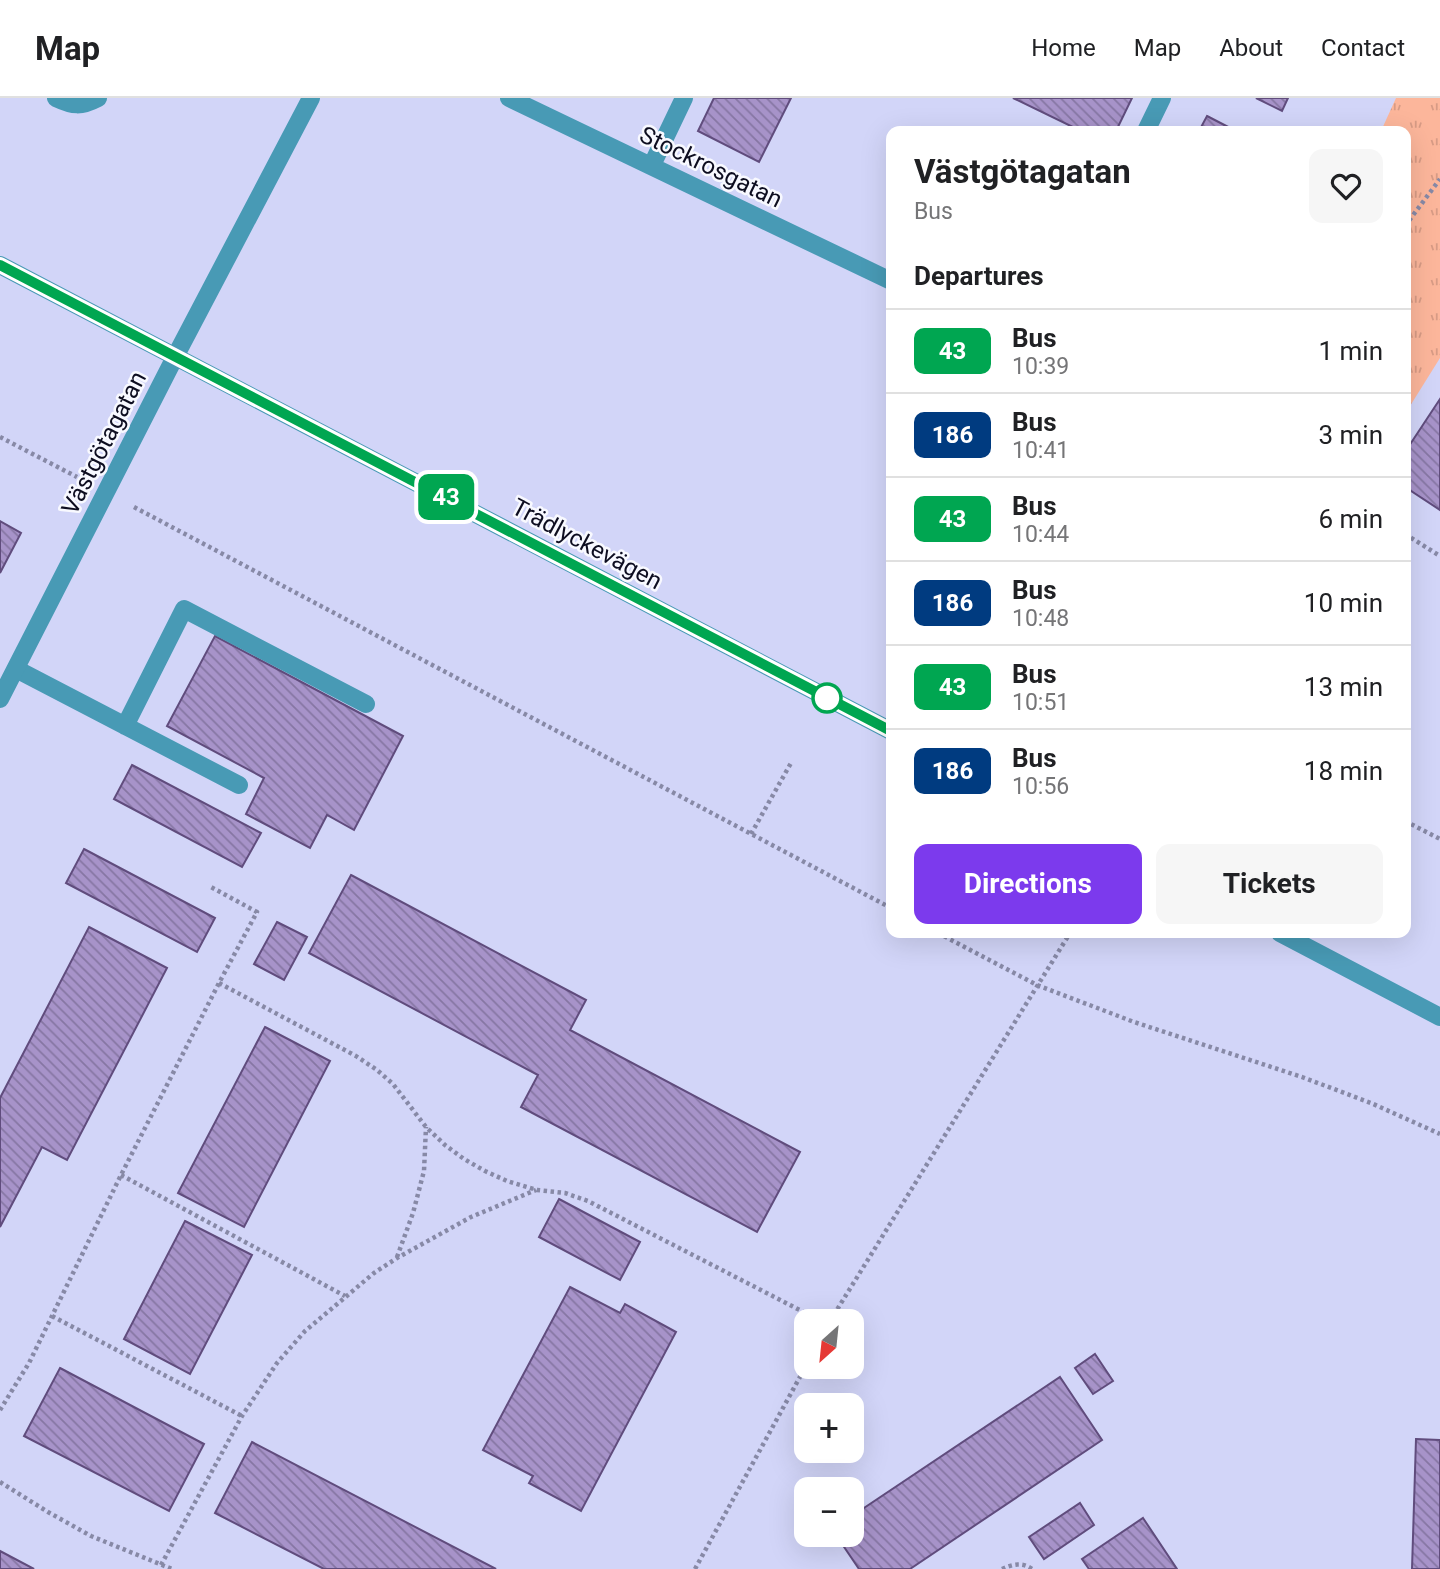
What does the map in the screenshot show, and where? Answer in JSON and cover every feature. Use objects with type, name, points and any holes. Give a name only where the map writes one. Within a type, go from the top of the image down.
[{"type":"street","points":[[56,98],[83,106],[98,98]]},
{"type":"street","name":"Västgötagatan","points":[[0,699],[311,98]]},
{"type":"street","name":"Stockrosgatan","points":[[509,98],[886,279]]},
{"type":"street","points":[[652,165],[684,98]]},
{"type":"street","points":[[1148,126],[1162,98]]},
{"type":"street","name":"Trädlyckevägen","points":[[0,265],[886,728]]},
{"type":"street","points":[[125,726],[184,609],[366,704]]},
{"type":"street","points":[[16,669],[239,785]]},
{"type":"street","points":[[1290,938],[1440,1017]]},
{"type":"path","points":[[1411,218],[1440,179]]},
{"type":"path","points":[[0,437],[886,905]]},
{"type":"path","points":[[1411,538],[1440,556]]},
{"type":"path","points":[[751,834],[791,763]]},
{"type":"path","points":[[1411,824],[1440,839]]},
{"type":"path","points":[[0,1410],[29,1363],[121,1175],[257,912],[211,887]]},
{"type":"path","points":[[948,938],[1037,985],[1134,1022],[1336,1090],[1440,1134]]},
{"type":"path","points":[[837,1309],[1067,938]]},
{"type":"path","points":[[219,983],[356,1056],[377,1070],[393,1084],[426,1127],[445,1145],[485,1171],[537,1190],[565,1193],[588,1201],[798,1309]]},
{"type":"path","points":[[397,1258],[424,1171],[426,1127]]},
{"type":"path","points":[[121,1175],[345,1296]]},
{"type":"path","points":[[161,1564],[242,1416],[276,1363],[305,1331],[345,1296],[397,1258],[471,1217],[537,1190]]},
{"type":"path","points":[[52,1316],[242,1416]]},
{"type":"path","points":[[695,1569],[799,1379]]},
{"type":"path","points":[[0,1482],[91,1536],[172,1569]]},
{"type":"path","points":[[1002,1569],[1017,1564],[1032,1569]]},
{"type":"green space","points":[[1396,98],[1440,98],[1440,358],[1411,404],[1411,126],[1383,126]]},
{"type":"building","points":[[714,98],[791,98],[759,162],[698,131]]},
{"type":"building","points":[[1013,98],[1132,98],[1118,126],[1071,126]]},
{"type":"building","points":[[1256,98],[1288,98],[1282,111]]},
{"type":"building","points":[[1207,116],[1226,126],[1202,126]]},
{"type":"building","points":[[1440,399],[1440,510],[1411,491],[1411,443]]},
{"type":"building","points":[[0,521],[21,533],[0,573]]},
{"type":"building","points":[[215,636],[403,736],[354,830],[327,815],[310,848],[246,814],[264,778],[167,726]]},
{"type":"building","points":[[132,765],[261,833],[242,867],[114,799]]},
{"type":"building","points":[[84,849],[215,918],[197,952],[66,883]]},
{"type":"building","points":[[351,875],[586,1000],[570,1030],[800,1152],[757,1232],[521,1107],[538,1075],[309,953]]},
{"type":"building","points":[[277,922],[307,937],[284,980],[254,964]]},
{"type":"building","points":[[89,927],[167,968],[67,1160],[42,1147],[0,1227],[0,1098]]},
{"type":"building","points":[[265,1027],[330,1061],[244,1227],[178,1193]]},
{"type":"building","points":[[559,1199],[640,1242],[620,1280],[539,1237]]},
{"type":"building","points":[[185,1221],[252,1255],[190,1374],[124,1339]]},
{"type":"building","points":[[570,1287],[620,1313],[625,1304],[676,1332],[581,1511],[529,1483],[533,1476],[483,1450]]},
{"type":"building","points":[[1095,1354],[1113,1381],[1093,1394],[1075,1368]]},
{"type":"building","points":[[60,1368],[204,1444],[169,1511],[24,1436]]},
{"type":"building","points":[[1060,1377],[1102,1440],[910,1569],[859,1569],[844,1547],[864,1547],[864,1508]]},
{"type":"building","points":[[1416,1439],[1440,1440],[1440,1569],[1412,1569]]},
{"type":"building","points":[[252,1442],[496,1569],[324,1569],[215,1513]]},
{"type":"building","points":[[1080,1503],[1094,1525],[1044,1559],[1029,1537]]},
{"type":"building","points":[[1143,1518],[1177,1569],[1089,1569],[1082,1559]]},
{"type":"building","points":[[0,1551],[34,1569],[0,1569]]},
{"type":"bus line","name":"43","points":[[0,265],[886,728]]}]
